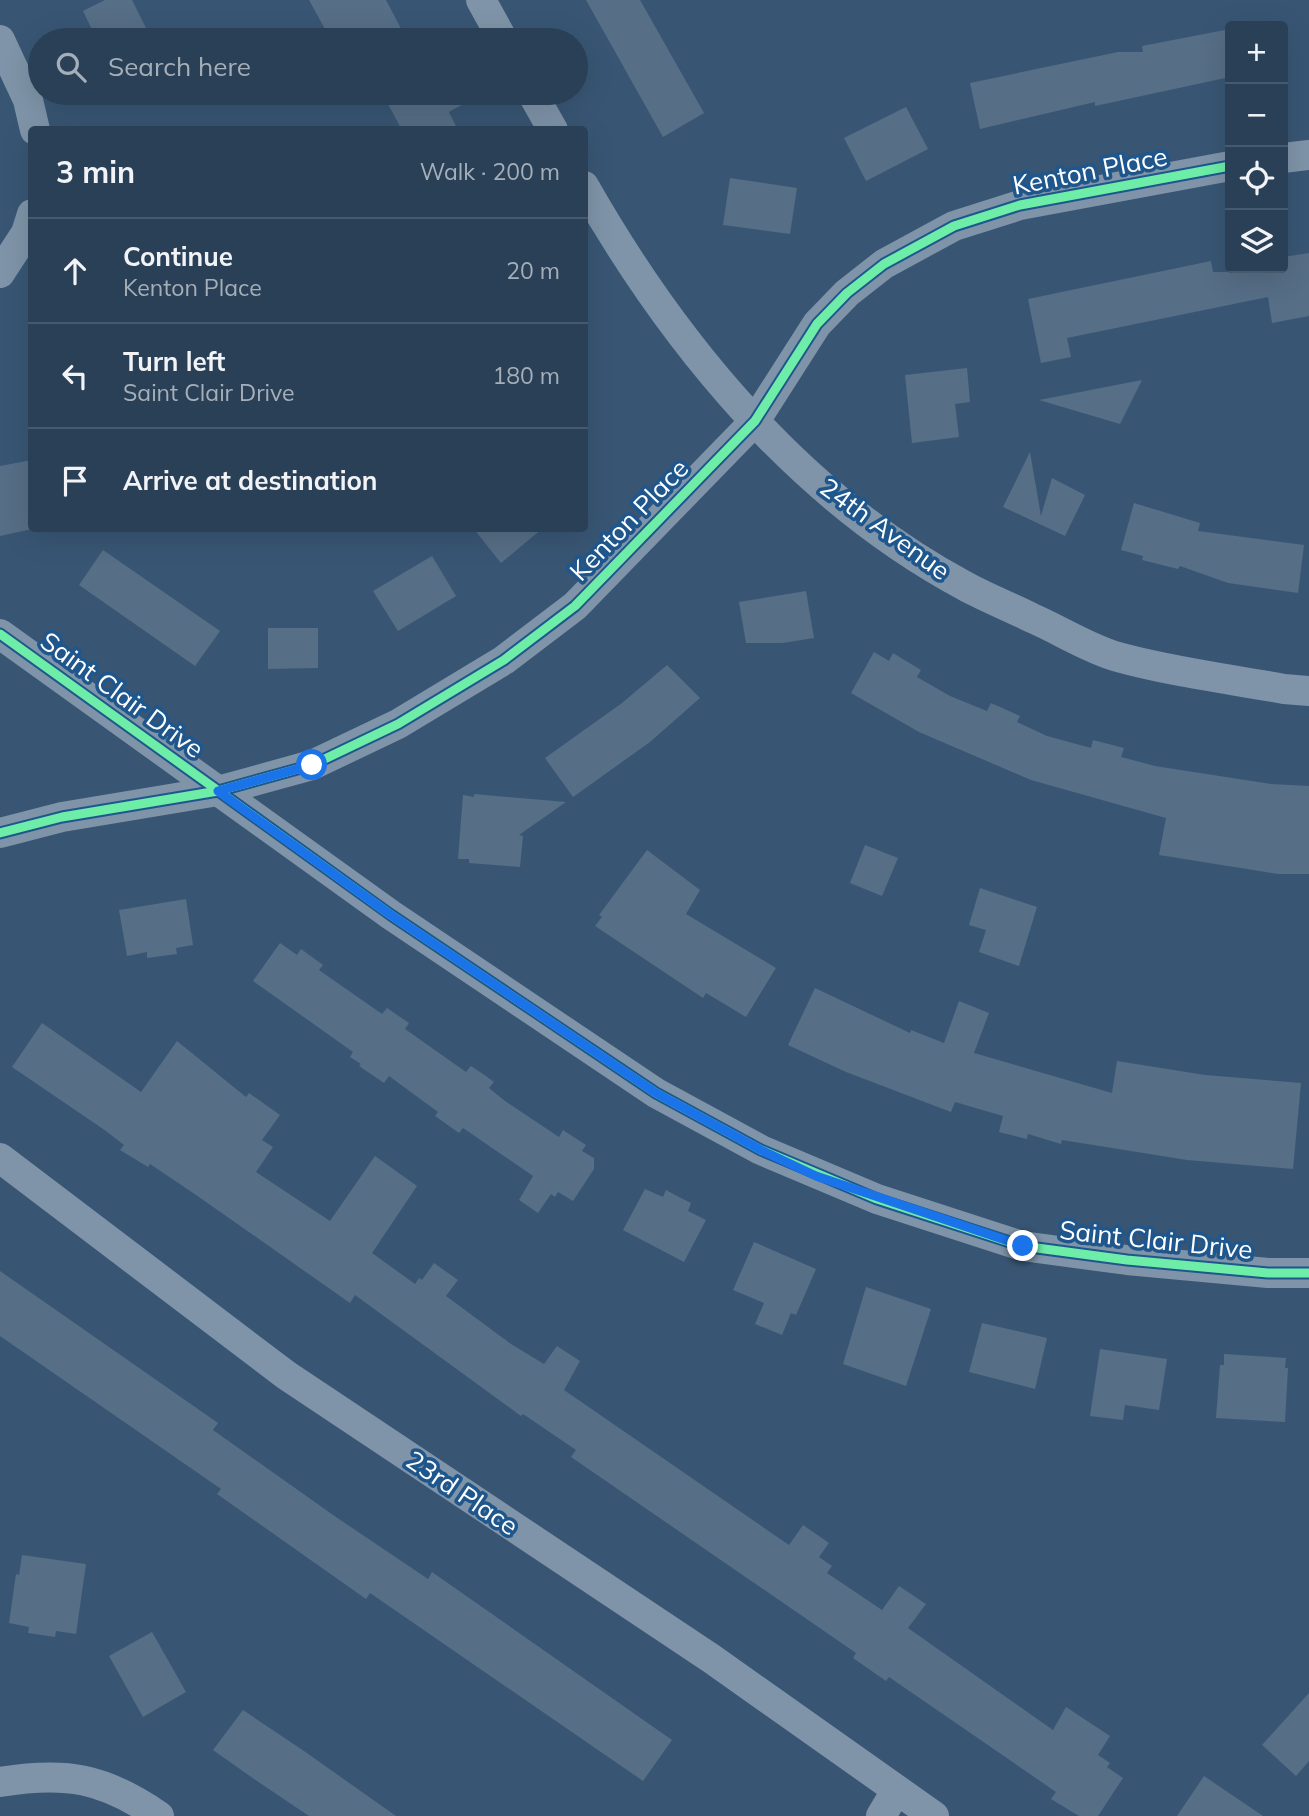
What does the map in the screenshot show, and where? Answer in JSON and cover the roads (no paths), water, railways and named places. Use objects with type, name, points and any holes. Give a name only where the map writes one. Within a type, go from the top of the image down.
[{"type":"street","points":[[481,0],[496,28]]},
{"type":"street","points":[[0,40],[28,100]]},
{"type":"street","points":[[29,105],[34,126]]},
{"type":"street","points":[[539,105],[551,126]]},
{"type":"street","points":[[1288,157],[1309,155]]},
{"type":"street","name":"Kenton Place","points":[[0,834],[62,817],[218,791],[312,765],[398,724],[504,660],[575,606],[755,421],[817,324],[847,293],[884,264],[954,226],[1020,205],[1225,167]]},
{"type":"street","name":"24th Avenue","points":[[588,192],[667,316],[706,367],[755,421],[838,500],[909,551],[965,586],[1117,657],[1284,689],[1309,691]]},
{"type":"street","points":[[0,273],[28,227]]},
{"type":"street","name":"Saint Clair Drive","points":[[0,634],[391,915],[656,1093],[761,1150],[816,1176],[1023,1246],[1140,1261],[1268,1273],[1309,1273]]},
{"type":"street","name":"23rd Place","points":[[0,1158],[286,1375],[712,1658],[934,1816]]},
{"type":"street","points":[[0,1782],[59,1777],[102,1784],[159,1816]]},
{"type":"street","points":[[881,1816],[897,1791]]}]
